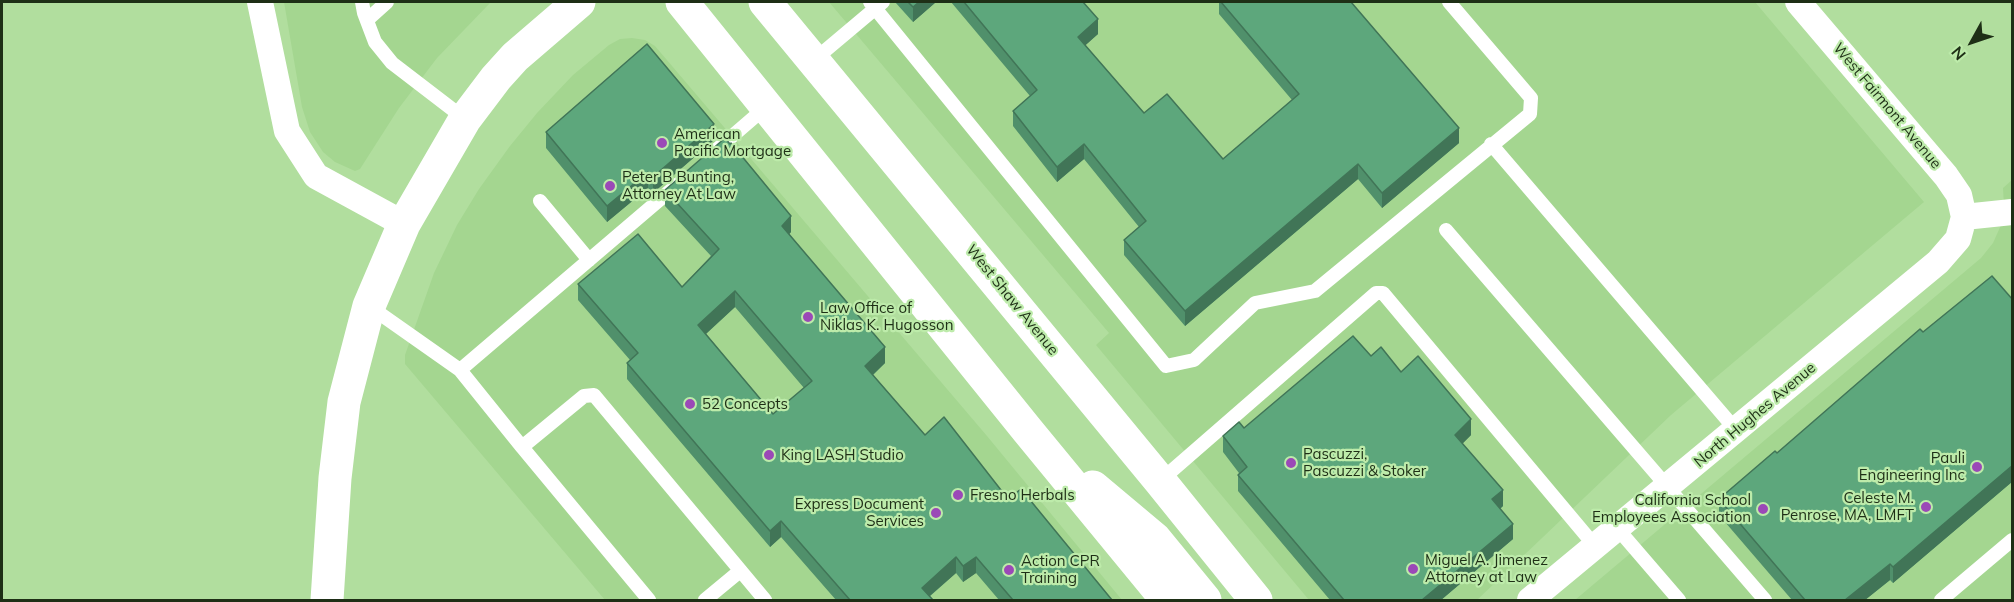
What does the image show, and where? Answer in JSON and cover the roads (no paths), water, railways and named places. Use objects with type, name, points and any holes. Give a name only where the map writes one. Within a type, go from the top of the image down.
[{"type":"main road","points":[[327,600],[335,478],[344,402],[369,306],[404,224],[465,119],[515,57],[579,2]]},
{"type":"main road","points":[[682,2],[1167,600]]},
{"type":"main road","name":"West Shaw Avenue","points":[[765,2],[1256,600]]},
{"type":"main road","points":[[1028,431],[1155,539],[1205,600]]},
{"type":"street","points":[[260,2],[287,131],[310,167],[316,176],[404,224]]},
{"type":"street","name":"West Fairmont Avenue","points":[[1798,2],[1946,176],[1959,195],[1964,217]]},
{"type":"street","points":[[1964,217],[2013,212]]},
{"type":"street","name":"North Hughes Avenue","points":[[1545,596],[1595,546],[1938,262],[1958,239],[1964,217]]},
{"type":"lane","points":[[362,2],[375,42],[392,63],[465,119]]},
{"type":"lane","points":[[367,20],[387,2]]},
{"type":"lane","points":[[814,60],[876,4],[1166,366],[1194,360],[1255,303],[1314,291],[1530,114],[1531,98],[1449,2]]},
{"type":"lane","points":[[705,160],[768,106]]},
{"type":"lane","points":[[1491,144],[1736,430]]},
{"type":"lane","points":[[460,370],[687,175]]},
{"type":"lane","points":[[540,201],[589,260]]},
{"type":"lane","points":[[1446,230],[1765,600]]},
{"type":"lane","points":[[1160,481],[1376,293],[1383,293],[1595,546]]},
{"type":"lane","points":[[369,306],[460,370],[649,600]]},
{"type":"lane","points":[[522,447],[584,396],[594,395],[765,600]]},
{"type":"lane","points":[[1617,528],[1679,600]]},
{"type":"lane","points":[[1941,600],[2013,540]]},
{"type":"lane","points":[[705,600],[740,570]]},
{"type":"place","name":"American Pacific Mortgage","points":[[662,143]]},
{"type":"place","name":"Peter B Bunting, Attorney At Law","points":[[610,186]]},
{"type":"place","name":"Law Office of Niklas K. Hugosson","points":[[808,317]]},
{"type":"place","name":"52 Concepts","points":[[690,404]]},
{"type":"place","name":"King LASH Studio","points":[[769,455]]},
{"type":"place","name":"Pascuzzi, Pascuzzi & Stoker","points":[[1291,463]]},
{"type":"place","name":"Pauli Engineering Inc","points":[[1977,467]]},
{"type":"place","name":"Fresno Herbals","points":[[958,495]]},
{"type":"place","name":"Celeste M. Penrose, MA, LMFT","points":[[1926,507]]},
{"type":"place","name":"California School Employees Association","points":[[1763,509]]},
{"type":"place","name":"Express Document Services","points":[[936,513]]},
{"type":"place","name":"Miguel A. Jimenez Attorney at Law","points":[[1413,569]]},
{"type":"place","name":"Action CPR Training","points":[[1009,570]]}]
